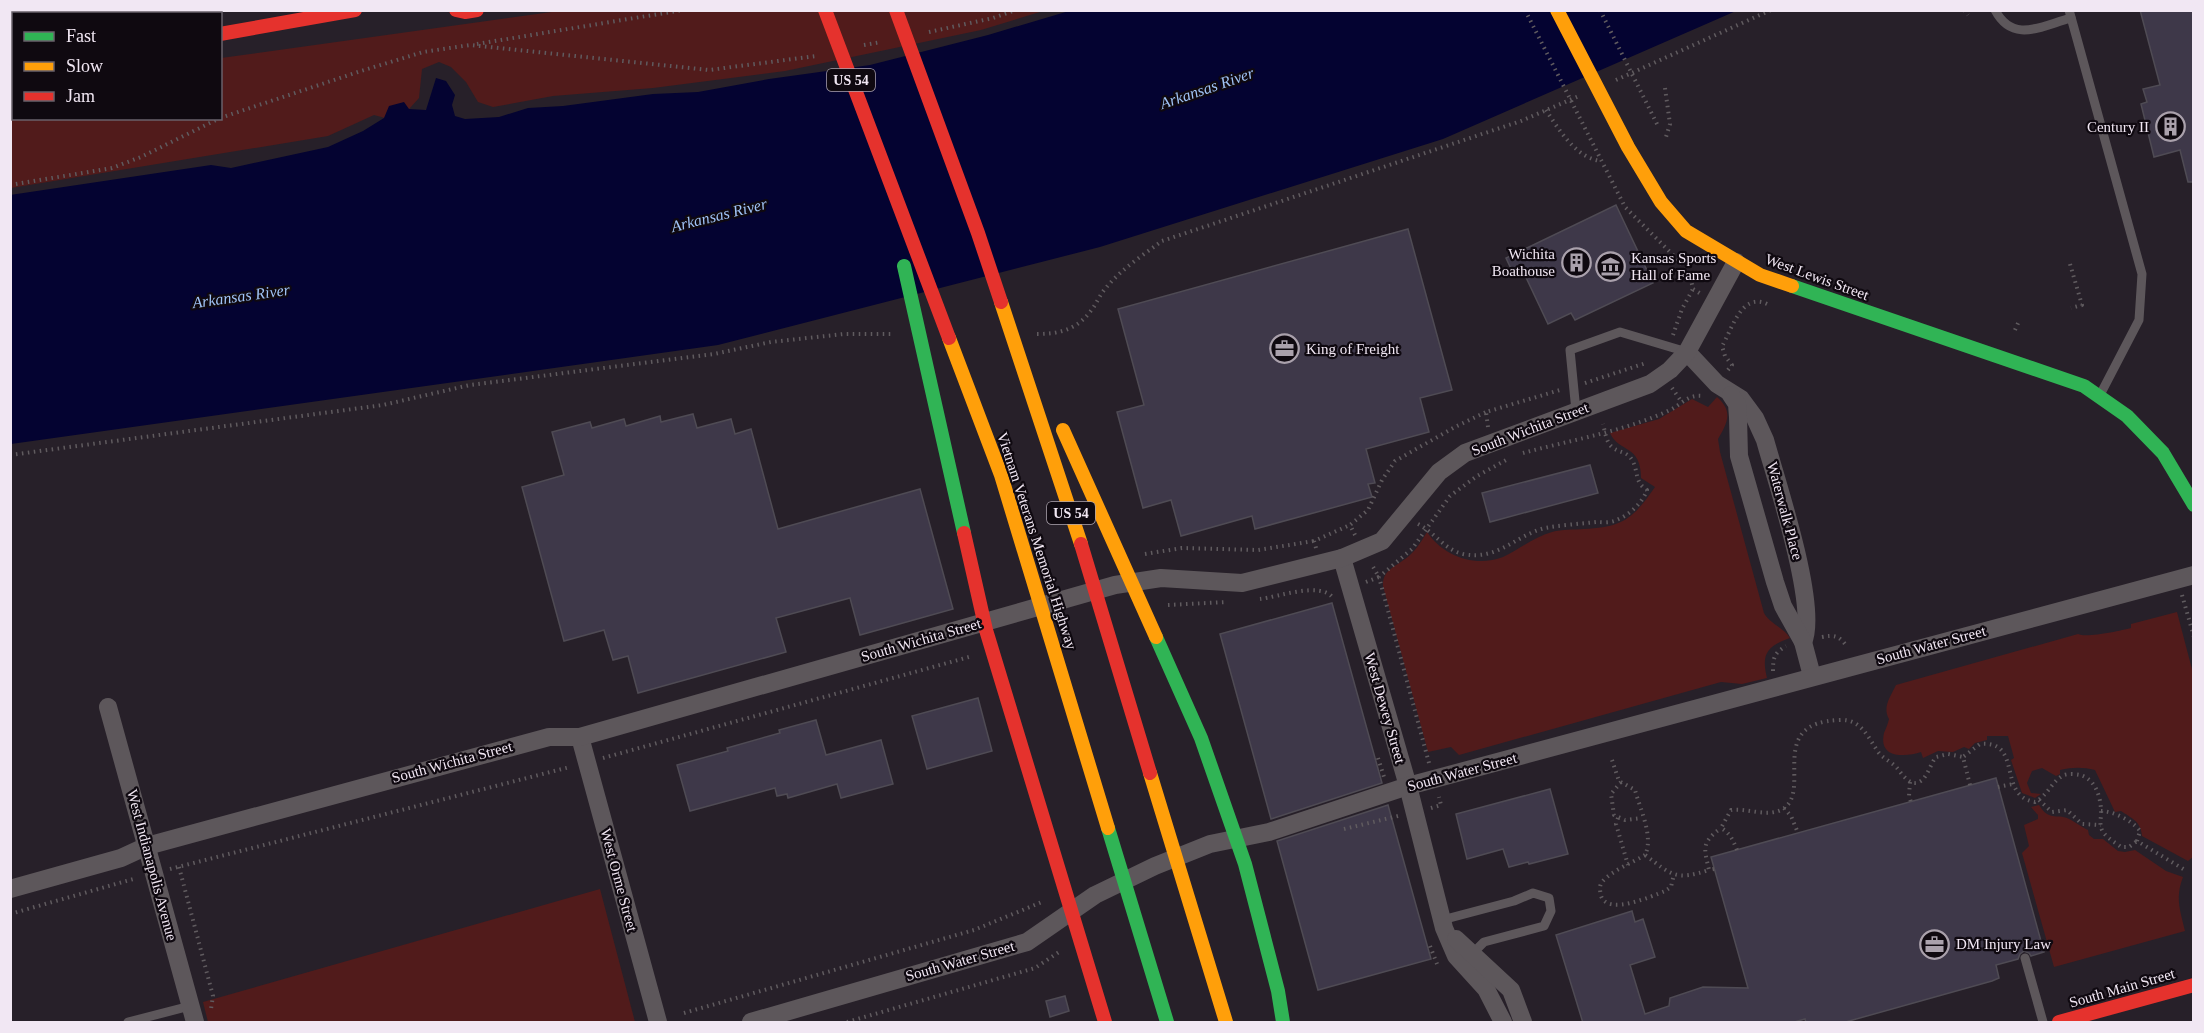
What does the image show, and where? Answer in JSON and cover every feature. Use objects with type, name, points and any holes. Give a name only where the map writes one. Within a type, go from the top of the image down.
[{"type":"main road","points":[[222,34],[355,10]]},
{"type":"main road","points":[[456,10],[465,12],[477,10]]},
{"type":"main road","name":"Vietnam Veterans Memorial Highway","points":[[825,10],[1001,475],[1167,1023]]},
{"type":"main road","name":"US 54","points":[[896,10],[978,233],[1083,550],[1226,1023]]},
{"type":"main road","name":"West Lewis Street","points":[[1557,10],[1628,147],[1661,202],[1686,231],[1760,275],[2084,386],[2127,416],[2163,453],[2193,505]]},
{"type":"main road","points":[[877,150],[986,630],[1105,1023]]},
{"type":"main road","points":[[978,233],[1039,374]]},
{"type":"main road","points":[[1058,417],[1201,738],[1245,864],[1278,991],[1283,1023]]},
{"type":"main road","name":"South Main Street","points":[[2059,1023],[2193,985]]},
{"type":"street","name":"South Wichita Street","points":[[10,889],[121,858],[147,846],[549,737],[580,737],[1115,585],[1161,578],[1242,583],[1342,558],[1382,541],[1440,472],[1465,453],[1650,384],[1670,370],[1687,352],[1736,262]]},
{"type":"street","name":"Waterwalk Place","points":[[1687,352],[1737,404],[1739,456],[1774,582],[1783,606],[1803,642],[1812,676]]},
{"type":"street","name":"Waterwalk Place","points":[[1724,388],[1741,399],[1755,418],[1765,440],[1803,581],[1808,612],[1807,632],[1803,642]]},
{"type":"street","name":"West Dewey Street","points":[[1342,558],[1408,786],[1443,924],[1456,956],[1486,989],[1503,1023]]},
{"type":"street","name":"South Water Street","points":[[751,1023],[1027,942],[1095,895],[1155,866],[1210,844],[1269,832],[1433,779],[2193,575]]},
{"type":"street","name":"West Indianapolis Avenue","points":[[108,707],[198,1015]]},
{"type":"street","name":"West Orme Street","points":[[580,737],[658,1023]]},
{"type":"street","points":[[1443,924],[1472,955],[1511,990],[1523,1023]]},
{"type":"lane","points":[[1995,10],[2001,22],[2015,30],[2028,30],[2070,14],[2142,274],[2139,320],[2099,397]]},
{"type":"lane","points":[[1576,411],[1570,350],[1620,332],[1687,352]]},
{"type":"lane","points":[[1443,924],[1533,893],[1549,898],[1551,911],[1544,926],[1484,942],[1472,955]]},
{"type":"lane","points":[[2025,958],[2043,1023]]},
{"type":"lane","points":[[128,1023],[198,1015]]},
{"type":"path","points":[[222,117],[423,52],[683,10]]},
{"type":"path","points":[[925,33],[993,18],[1016,10]]},
{"type":"path","points":[[1525,10],[1626,207],[1689,271],[1694,289],[1714,303],[1738,315]]},
{"type":"path","points":[[1600,10],[1659,128]]},
{"type":"path","points":[[1964,10],[1968,15]]},
{"type":"path","points":[[856,47],[891,40]]},
{"type":"path","points":[[470,45],[709,70],[822,54]]},
{"type":"path","points":[[1665,88],[1670,124],[1666,137]]},
{"type":"path","points":[[1546,110],[1562,134],[1589,160],[1602,161]]},
{"type":"path","points":[[10,185],[112,168],[141,157],[216,120]]},
{"type":"path","points":[[2070,264],[2082,305],[2071,308]]},
{"type":"path","points":[[1350,587],[1379,577],[1412,549],[1450,496],[1477,476],[1514,455],[1627,426],[1672,409],[1694,395],[1708,396],[1724,388],[1732,365],[1725,356],[1722,346],[1744,306],[1756,301],[1767,304]]},
{"type":"path","points":[[2015,330],[2019,321]]},
{"type":"path","points":[[1137,555],[1182,548],[1258,550],[1314,541],[1350,525],[1368,510],[1382,480],[1395,461],[1486,412]]},
{"type":"path","points":[[1417,523],[1446,546],[1462,554],[1478,554],[1498,552],[1532,532],[1546,528],[1612,521],[1629,513],[1644,498],[1647,490],[1637,481],[1635,466],[1627,453],[1612,447],[1603,424]]},
{"type":"path","points":[[1350,525],[1379,577],[1416,722],[1441,806]]},
{"type":"path","points":[[1314,541],[1336,604]]},
{"type":"path","points":[[1259,599],[1306,591],[1322,590],[1331,594]]},
{"type":"path","points":[[2181,594],[2193,637]]},
{"type":"path","points":[[1158,606],[1237,601]]},
{"type":"path","points":[[1803,642],[1832,635],[1840,638],[1845,644]]},
{"type":"path","points":[[10,914],[155,873],[586,763],[979,655]]},
{"type":"path","points":[[1645,855],[1674,874],[1688,877],[1712,869],[1704,849],[1706,842],[1721,828],[1731,810],[1744,808],[1765,813],[1784,808],[1794,790],[1796,780],[1793,758],[1800,736],[1811,726],[1830,720],[1850,720],[1858,725],[1866,732],[1880,754],[1910,782],[1919,782],[1923,779],[1936,757],[1948,754],[1963,757],[1980,744],[1995,745],[2005,754],[2013,784],[2018,794],[2027,801],[2035,802],[2048,793],[2062,776],[2072,774],[2089,778],[2094,784],[2101,811],[2103,832],[2121,847],[2137,842],[2140,831],[2132,821],[2115,816],[2109,811],[2101,811]]},
{"type":"path","points":[[1378,756],[1398,828]]},
{"type":"path","points":[[1963,757],[1970,785]]},
{"type":"path","points":[[1612,760],[1622,782],[1635,790],[1648,839],[1648,848],[1645,855],[1603,881],[1600,886],[1602,899],[1620,905],[1665,891],[1671,887],[1674,874]]},
{"type":"path","points":[[1622,782],[1611,794],[1614,815],[1625,820],[1642,818]]},
{"type":"path","points":[[1910,782],[1911,802]]},
{"type":"path","points":[[1998,787],[2013,784]]},
{"type":"path","points":[[2038,800],[2052,812],[2067,810],[2082,824],[2101,825]]},
{"type":"path","points":[[1784,808],[1791,816],[1798,833]]},
{"type":"path","points":[[1618,818],[1616,824],[1628,865]]},
{"type":"path","points":[[1721,828],[1727,832],[1737,850]]},
{"type":"path","points":[[2137,842],[2185,870]]},
{"type":"path","points":[[179,867],[213,996],[198,1015]]},
{"type":"path","points":[[1429,944],[1432,956],[1440,968]]},
{"type":"shaded area","points":[[559,11],[1043,11],[981,30],[785,71],[653,88],[553,96],[493,107],[478,102],[466,82],[451,67],[439,62],[422,69],[419,98],[409,109],[385,118],[374,115],[328,136],[11,188],[10,90],[12,89],[12,120],[222,120],[222,58]]},
{"type":"shaded area","points":[[1717,397],[1726,408],[1727,413],[1726,423],[1718,439],[1720,452],[1764,613],[1790,638],[1776,644],[1768,652],[1765,663],[1767,678],[1742,684],[1721,682],[1459,755],[1451,747],[1428,752],[1383,586],[1383,580],[1388,572],[1413,553],[1427,532],[1442,548],[1460,558],[1482,561],[1503,557],[1552,532],[1597,528],[1626,519],[1640,507],[1655,487],[1641,478],[1640,467],[1634,454],[1619,444],[1610,433],[1659,419],[1692,399],[1708,407]]},
{"type":"shaded area","points":[[2177,612],[2193,673],[2194,856],[2188,861],[2142,836],[2135,820],[2121,811],[2115,812],[2095,770],[2069,768],[2060,770],[2060,774],[2056,776],[2042,768],[2032,771],[2027,783],[2031,793],[2041,794],[2035,798],[2022,793],[2011,760],[2014,758],[2008,736],[1987,736],[1987,740],[1975,743],[1969,749],[1964,747],[1953,752],[1938,751],[1923,758],[1921,752],[1901,755],[1889,752],[1885,748],[1884,733],[1889,719],[1886,710],[1896,685],[2078,634],[2095,635],[2131,628],[2131,624]]},
{"type":"shaded area","points":[[2039,805],[2047,814],[2071,820],[2088,830],[2089,835],[2094,839],[2103,839],[2118,851],[2135,850],[2166,871],[2183,877],[2179,898],[2185,931],[2054,967],[2022,853],[2029,846],[2024,825],[2038,819],[2038,815],[2031,807]]},
{"type":"shaded area","points":[[600,889],[635,1022],[208,1022],[203,1002]]},
{"type":"water","name":"Arkansas River","points":[[1069,11],[1736,11],[1443,139],[1100,247],[718,345],[11,444],[10,195],[211,165],[231,168],[328,147],[363,131],[384,118],[389,106],[404,102],[409,109],[426,110],[436,78],[446,81],[455,95],[452,105],[455,116],[465,119],[499,117],[528,108],[563,106],[653,94],[698,92],[769,79],[870,65],[988,35]]},
{"type":"building","name":"Century II","points":[[2140,10],[2193,10],[2193,182],[2188,182],[2180,150],[2154,157],[2141,104],[2147,102],[2143,89],[2160,85]]},
{"type":"building","name":"Wichita Boathouse","points":[[1616,205],[1653,283],[1575,320],[1571,313],[1548,324],[1522,269],[1513,273],[1506,258]]},
{"type":"building","name":"King of Freight","points":[[1408,229],[1452,390],[1420,398],[1429,432],[1366,449],[1375,483],[1368,484],[1372,497],[1255,529],[1252,516],[1181,536],[1171,500],[1143,508],[1117,412],[1144,405],[1118,309]]},
{"type":"building","points":[[693,414],[697,428],[731,419],[735,434],[751,429],[778,529],[920,489],[953,609],[860,635],[850,598],[776,618],[786,652],[638,693],[628,656],[613,660],[604,630],[564,641],[522,487],[564,475],[552,432],[590,422],[592,428],[624,419],[626,426],[660,416],[661,422]]},
{"type":"building","points":[[1590,465],[1598,493],[1490,522],[1482,493]]},
{"type":"building","points":[[1332,603],[1382,783],[1271,819],[1220,634]]},
{"type":"building","points":[[978,698],[992,751],[927,769],[912,716]]},
{"type":"building","points":[[816,720],[826,755],[881,740],[893,784],[841,798],[837,784],[788,798],[787,794],[777,796],[775,788],[690,811],[677,765],[728,751],[727,748]]},
{"type":"building","points":[[1996,778],[2044,952],[2031,956],[2024,951],[2018,959],[1996,965],[1999,978],[1992,981],[1842,1023],[1806,1023],[1805,1019],[1791,1023],[1583,1023],[1556,935],[1632,911],[1635,922],[1643,919],[1655,957],[1630,965],[1645,1014],[1669,1006],[1670,998],[1703,987],[1748,988],[1711,857]]},
{"type":"building","points":[[1550,789],[1568,854],[1509,867],[1503,849],[1467,859],[1456,814]]},
{"type":"building","points":[[1388,805],[1431,959],[1318,990],[1277,841]]},
{"type":"building","points":[[1065,996],[1069,1011],[1050,1017],[1046,1001]]},
{"type":"traffic: fast","points":[[904,266],[964,533]]},
{"type":"traffic: fast","points":[[1792,286],[2084,386],[2127,416],[2163,453],[2194,505]]},
{"type":"traffic: fast","points":[[1156,637],[1201,738],[1245,864],[1278,991],[1283,1022]]},
{"type":"traffic: fast","points":[[1108,828],[1167,1022]]},
{"type":"traffic: slow","points":[[1557,10],[1628,147],[1661,202],[1686,231],[1760,275],[1792,286]]},
{"type":"traffic: slow","points":[[1001,302],[1081,544]]},
{"type":"traffic: slow","points":[[949,338],[1001,475],[1108,828]]},
{"type":"traffic: slow","points":[[1063,430],[1156,637]]},
{"type":"traffic: slow","points":[[1150,773],[1226,1022]]},
{"type":"traffic: jam","points":[[222,34],[355,10]]},
{"type":"traffic: jam","points":[[456,10],[465,12],[477,10]]},
{"type":"traffic: jam","points":[[825,10],[949,338]]},
{"type":"traffic: jam","points":[[896,10],[1001,302]]},
{"type":"traffic: jam","points":[[964,533],[986,630],[1105,1022]]},
{"type":"traffic: jam","points":[[1081,544],[1150,773]]},
{"type":"traffic: jam","points":[[2059,1022],[2194,985]]},
{"type":"place","name":"Century II","points":[[2170,127]]},
{"type":"place","name":"Wichita Boathouse","points":[[1576,263]]},
{"type":"place","name":"Kansas Sports Hall of Fame","points":[[1610,267]]},
{"type":"place","name":"King of Freight","points":[[1285,349]]},
{"type":"place","name":"DM Injury Law","points":[[1935,944]]}]
